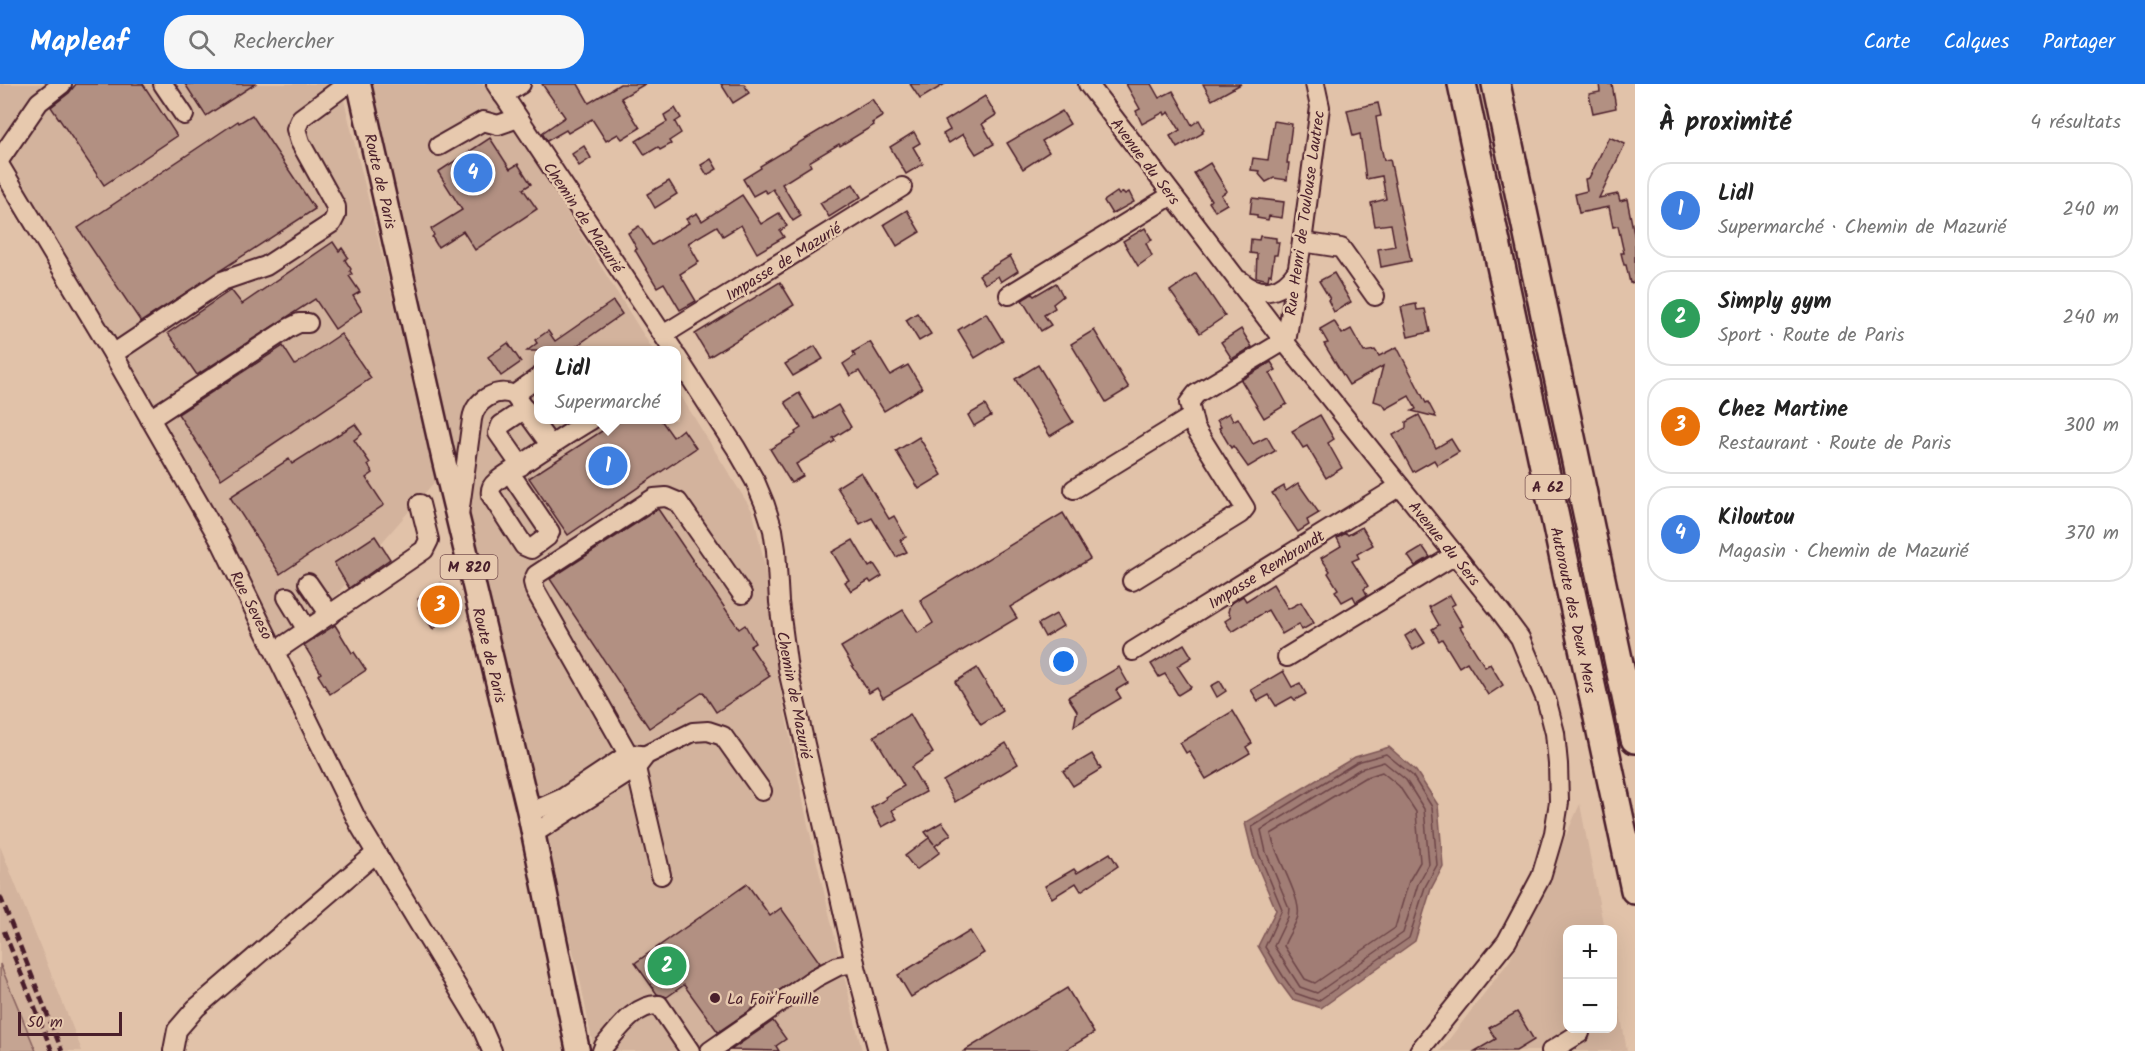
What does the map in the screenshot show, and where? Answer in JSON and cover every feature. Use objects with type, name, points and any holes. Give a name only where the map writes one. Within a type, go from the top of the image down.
[{"type":"highway","name":"Autoroute des Deux Mers","points":[[1462,84],[1635,890]]},
{"type":"highway","name":"Autoroute des Deux Mers","points":[[1496,84],[1634,728]]},
{"type":"main road","name":"Route de Paris","points":[[359,84],[458,520],[531,824],[578,1051]]},
{"type":"street","points":[[0,159],[39,102],[62,84]]},
{"type":"street","points":[[163,84],[184,115]]},
{"type":"street","points":[[112,354],[222,281],[266,266],[332,223],[336,215],[336,207],[300,142],[296,129],[301,118],[347,84]]},
{"type":"street","points":[[499,90],[520,84]]},
{"type":"street","name":"Avenue du Sers","points":[[1088,84],[1284,341],[1520,638],[1547,702],[1555,734],[1558,802],[1554,833],[1541,877],[1507,940],[1419,1051]]},
{"type":"street","name":"Rue Henri de Toulouse Lautrec","points":[[1284,341],[1287,336],[1298,271],[1320,106],[1315,84]]},
{"type":"street","name":"Chemin de Mazurié","points":[[499,90],[669,346]]},
{"type":"street","points":[[439,146],[483,121],[498,125],[518,118]]},
{"type":"street","name":"Rue Seveso","points":[[0,166],[222,544],[276,651],[354,816],[482,1028],[492,1051]]},
{"type":"street","name":"Impasse de Mazurié","points":[[663,335],[902,187]]},
{"type":"street","points":[[1009,295],[1172,195]]},
{"type":"street","points":[[1302,242],[1341,248],[1375,296]]},
{"type":"street","points":[[1231,273],[1245,285],[1268,291],[1286,286],[1298,271]]},
{"type":"street","points":[[150,419],[289,328],[308,322]]},
{"type":"street","points":[[1132,581],[1240,514],[1245,508],[1195,428],[1189,403],[1196,394],[1284,341]]},
{"type":"street","name":"Chemin de Mazurié","points":[[681,365],[755,481],[772,530],[782,635],[788,670],[855,963],[878,1051]]},
{"type":"street","points":[[534,383],[501,425],[498,433],[515,469],[579,424]]},
{"type":"street","points":[[458,520],[473,410],[482,401],[504,392],[519,402],[534,423]]},
{"type":"street","points":[[1074,489],[1191,417]]},
{"type":"street","points":[[534,424],[550,446]]},
{"type":"street","name":"Impasse Rembrandt","points":[[1132,651],[1400,486]]},
{"type":"street","points":[[661,875],[637,759],[535,590],[533,582],[536,575],[654,498],[666,497],[678,502],[742,594]]},
{"type":"street","points":[[276,651],[427,546],[429,540],[420,504]]},
{"type":"street","points":[[1287,657],[1455,555]]},
{"type":"street","points":[[308,583],[330,615]]},
{"type":"street","points":[[287,597],[307,630]]},
{"type":"street","points":[[531,824],[563,798],[693,732],[708,731],[723,736],[762,791]]},
{"type":"street","points":[[173,1051],[177,1030],[196,1008],[376,853]]},
{"type":"street","points":[[710,1051],[815,978],[838,966],[855,963]]},
{"type":"street","points":[[605,1049],[629,1018],[649,1005],[658,1005],[690,1051]]},
{"type":"street","points":[[1551,1051],[1580,1033]]},
{"type":"shaded area","points":[[0,84],[340,84],[437,479],[283,656],[206,494],[0,158]]},
{"type":"shaded area","points":[[373,84],[487,84],[651,346],[534,346],[534,424],[681,424],[681,396],[753,512],[764,562],[777,673],[808,825],[862,1051],[594,1051],[580,979],[488,609],[416,295]]},
{"type":"shaded area","points":[[1580,804],[1603,925],[1563,925],[1563,1033],[1617,1033],[1617,995],[1627,1051],[1440,1051],[1510,960]]},
{"type":"shaded area","points":[[0,846],[82,1051],[36,1051],[0,964]]},
{"type":"shaded area","points":[[0,964],[36,1051],[0,1051]]},
{"type":"water","points":[[1389,747],[1416,771],[1438,805],[1443,866],[1431,889],[1415,941],[1321,1008],[1292,999],[1258,946],[1276,910],[1253,856],[1245,823],[1355,757]]},
{"type":"building","points":[[76,84],[143,84],[177,136],[104,185],[51,107],[69,93]]},
{"type":"building","points":[[185,84],[255,84],[206,116]]},
{"type":"building","points":[[542,84],[578,84],[589,103],[620,84],[645,84],[621,98],[640,128],[622,139],[618,134],[606,141],[592,119],[568,133],[566,130],[547,141],[542,133],[565,117]]},
{"type":"building","points":[[721,84],[744,84],[749,93],[733,103]]},
{"type":"building","points":[[910,84],[945,84],[920,99]]},
{"type":"building","points":[[1126,84],[1151,84],[1159,98],[1173,91],[1192,125],[1199,120],[1204,129],[1203,133],[1177,148],[1170,136],[1180,130],[1169,112],[1165,115],[1164,112],[1142,124],[1136,111],[1140,109]]},
{"type":"building","points":[[1203,84],[1241,84],[1212,100]]},
{"type":"building","points":[[1599,84],[1612,84],[1616,108],[1593,113],[1589,94],[1600,92]]},
{"type":"building","points":[[985,96],[996,115],[982,124],[994,144],[976,154],[963,134],[949,143],[943,134],[950,130],[945,121]]},
{"type":"building","points":[[872,99],[883,116],[872,123],[874,125],[809,162],[811,166],[782,184],[801,216],[793,221],[773,189],[767,193],[764,190],[753,196],[743,179],[761,168],[760,166]]},
{"type":"building","points":[[1378,103],[1381,116],[1376,117],[1381,147],[1384,160],[1390,159],[1411,261],[1381,267],[1378,249],[1395,246],[1391,224],[1375,226],[1371,203],[1386,199],[1382,176],[1366,179],[1360,134],[1353,136],[1347,110]]},
{"type":"building","points":[[675,108],[681,118],[675,122],[681,133],[669,141],[671,144],[660,150],[658,147],[645,155],[636,141],[667,122],[664,115]]},
{"type":"building","points":[[1062,111],[1070,124],[1042,141],[1049,152],[1023,169],[1007,143]]},
{"type":"building","points":[[252,115],[315,209],[141,322],[78,228],[238,121],[239,123]]},
{"type":"building","points":[[1274,121],[1292,124],[1287,180],[1274,178],[1266,182],[1259,174],[1260,171],[1251,170],[1253,158],[1268,160]]},
{"type":"building","points":[[914,132],[920,143],[913,147],[923,164],[906,174],[890,147]]},
{"type":"building","points":[[1609,137],[1625,144],[1599,198],[1618,194],[1620,201],[1627,199],[1635,239],[1635,282],[1630,283],[1621,253],[1624,253],[1618,226],[1613,227],[1609,207],[1579,213],[1575,194],[1587,191],[1585,179],[1589,178]]},
{"type":"building","points":[[490,138],[510,169],[518,164],[531,184],[523,189],[537,209],[475,250],[463,231],[438,247],[432,237],[434,235],[431,229],[462,210],[438,172]]},
{"type":"building","points":[[584,146],[591,158],[579,166],[572,154]]},
{"type":"building","points":[[711,159],[717,169],[707,175],[701,165]]},
{"type":"building","points":[[1210,163],[1227,191],[1221,195],[1227,204],[1215,211],[1209,202],[1211,200],[1194,173]]},
{"type":"building","points":[[669,181],[677,194],[655,208],[647,194]]},
{"type":"building","points":[[853,184],[861,197],[829,217],[820,203]]},
{"type":"building","points":[[1117,192],[1119,195],[1129,192],[1134,202],[1112,214],[1104,201]]},
{"type":"building","points":[[742,195],[761,224],[779,213],[787,226],[780,231],[784,237],[757,253],[741,225],[723,236],[717,226],[688,243],[699,262],[680,274],[696,301],[680,310],[664,283],[657,287],[635,250],[637,249],[628,233],[639,226],[652,245],[689,223],[686,219],[697,213],[702,221]]},
{"type":"building","points":[[1252,198],[1284,202],[1282,218],[1269,216],[1268,220],[1250,214]]},
{"type":"building","points":[[907,210],[920,232],[897,246],[884,224]]},
{"type":"building","points":[[1145,228],[1152,240],[1146,243],[1152,256],[1138,266],[1123,241]]},
{"type":"building","points":[[1260,236],[1276,238],[1276,242],[1279,242],[1268,280],[1256,277],[1257,254],[1250,253],[1251,239],[1259,240]]},
{"type":"building","points":[[333,242],[339,251],[342,248],[348,257],[345,260],[351,269],[352,274],[349,276],[360,292],[353,296],[362,310],[335,329],[315,299],[197,375],[168,333],[231,290],[242,304]]},
{"type":"building","points":[[1010,256],[1018,271],[1001,282],[998,276],[985,284],[979,275]]},
{"type":"building","points":[[1196,273],[1225,316],[1200,333],[1170,291]]},
{"type":"building","points":[[1334,273],[1351,302],[1334,312],[1328,300],[1330,299],[1319,281]]},
{"type":"building","points":[[780,282],[794,305],[709,357],[695,334]]},
{"type":"building","points":[[1056,283],[1063,296],[1053,304],[1055,308],[1044,315],[1051,325],[1041,331],[1022,300]]},
{"type":"building","points":[[613,301],[622,314],[576,346],[534,346],[534,351],[527,351],[537,343],[535,340],[548,331],[555,341]]},
{"type":"building","points":[[1416,304],[1417,310],[1425,309],[1430,332],[1408,337],[1401,307]]},
{"type":"building","points":[[917,313],[931,334],[919,341],[906,320]]},
{"type":"building","points":[[986,313],[1003,341],[975,358],[958,330]]},
{"type":"building","points":[[1334,321],[1342,334],[1351,329],[1364,352],[1375,350],[1379,356],[1397,347],[1426,403],[1428,402],[1436,417],[1412,411],[1416,409],[1409,396],[1386,409],[1383,404],[1374,401],[1383,366],[1349,385],[1324,344],[1328,343],[1320,329]]},
{"type":"building","points":[[1241,329],[1252,347],[1232,359],[1221,342]]},
{"type":"building","points":[[1094,330],[1129,388],[1106,402],[1071,344]]},
{"type":"building","points":[[341,334],[371,378],[221,479],[178,414],[283,346],[295,365]]},
{"type":"building","points":[[870,342],[890,375],[908,365],[922,388],[884,411],[859,371],[850,376],[843,364],[855,356],[853,352]]},
{"type":"building","points":[[508,343],[521,362],[501,376],[488,357]]},
{"type":"building","points":[[815,346],[823,359],[793,376],[785,364]]},
{"type":"building","points":[[1271,362],[1276,370],[1270,373],[1287,404],[1264,418],[1241,380]]},
{"type":"building","points":[[1038,365],[1073,422],[1050,436],[1015,379]]},
{"type":"building","points":[[799,393],[815,419],[838,405],[851,427],[833,438],[835,441],[796,464],[803,476],[791,483],[770,449],[796,434],[795,432],[801,428],[785,402]]},
{"type":"building","points":[[985,405],[991,416],[974,426],[968,415]]},
{"type":"building","points":[[1229,413],[1233,421],[1238,418],[1253,444],[1267,437],[1275,451],[1248,467],[1233,446],[1231,448],[1219,428],[1221,427],[1217,420]]},
{"type":"building","points":[[1320,415],[1334,439],[1328,443],[1342,468],[1326,478],[1307,446],[1303,448],[1292,431]]},
{"type":"building","points":[[1419,415],[1436,448],[1451,439],[1459,452],[1437,465],[1434,460],[1413,472],[1393,435],[1406,428],[1406,422]]},
{"type":"building","points":[[355,424],[362,434],[354,440],[370,463],[368,465],[373,473],[366,478],[384,505],[280,574],[230,497],[289,459],[292,464]]},
{"type":"building","points":[[613,424],[664,424],[673,437],[683,429],[696,448],[568,535],[529,478]]},
{"type":"building","points":[[919,437],[942,475],[919,489],[896,451]]},
{"type":"building","points":[[861,472],[889,519],[894,516],[906,537],[900,540],[907,552],[896,557],[872,518],[860,524],[837,487]]},
{"type":"building","points":[[1298,483],[1319,513],[1307,520],[1309,525],[1298,532],[1272,493],[1284,486],[1286,491]]},
{"type":"building","points":[[658,509],[739,629],[745,625],[755,643],[750,646],[770,676],[716,712],[703,692],[649,728],[550,579]]},
{"type":"building","points":[[1063,513],[1090,559],[1010,607],[1017,618],[883,698],[877,688],[869,693],[841,647],[903,610],[918,633],[933,623],[920,600]]},
{"type":"building","points":[[1362,527],[1373,545],[1357,554],[1359,558],[1352,561],[1368,586],[1364,589],[1367,595],[1356,602],[1353,596],[1342,602],[1335,591],[1338,589],[1328,573],[1330,571],[1321,558],[1341,546],[1337,538]]},
{"type":"building","points":[[375,536],[390,559],[349,588],[334,563]]},
{"type":"building","points":[[853,540],[869,567],[874,564],[882,576],[871,583],[869,580],[851,591],[845,582],[849,580],[832,552]]},
{"type":"building","points":[[1423,547],[1430,557],[1415,566],[1408,556]]},
{"type":"building","points":[[441,583],[459,611],[433,629],[418,607],[421,604],[418,599]]},
{"type":"building","points":[[1273,584],[1288,609],[1301,602],[1314,623],[1302,630],[1299,624],[1282,634],[1268,610],[1232,632],[1225,621],[1231,617],[1228,612],[1230,604],[1243,596],[1246,601]]},
{"type":"building","points":[[1450,595],[1455,604],[1451,606],[1463,626],[1460,627],[1485,667],[1490,664],[1503,685],[1488,695],[1467,662],[1459,667],[1442,639],[1439,641],[1432,629],[1439,625],[1429,607]]},
{"type":"building","points":[[1056,614],[1063,626],[1045,637],[1038,624]]},
{"type":"building","points":[[335,625],[352,653],[354,652],[366,670],[330,694],[318,675],[321,673],[304,645]]},
{"type":"building","points":[[1416,629],[1425,643],[1413,650],[1405,636]]},
{"type":"building","points":[[1184,644],[1192,657],[1177,666],[1191,687],[1178,695],[1165,674],[1159,677],[1151,664]]},
{"type":"building","points":[[1119,667],[1128,683],[1116,690],[1121,698],[1074,726],[1077,711],[1068,697]]},
{"type":"building","points":[[977,668],[1003,711],[981,725],[955,682]]},
{"type":"building","points":[[1283,671],[1292,687],[1300,683],[1306,694],[1295,700],[1292,697],[1276,706],[1269,695],[1258,701],[1251,690]]},
{"type":"building","points":[[1220,681],[1226,691],[1217,697],[1211,686]]},
{"type":"building","points":[[1233,711],[1252,743],[1246,747],[1250,753],[1206,779],[1189,751],[1186,753],[1180,743]]},
{"type":"building","points":[[910,714],[933,753],[911,767],[926,792],[892,810],[897,819],[882,827],[871,808],[904,786],[874,736]]},
{"type":"building","points":[[1006,743],[1018,764],[955,802],[943,781]]},
{"type":"building","points":[[1092,754],[1101,769],[1073,786],[1063,771]]},
{"type":"building","points":[[942,822],[951,834],[935,846],[940,852],[916,870],[905,856],[929,838],[934,844],[925,832]]},
{"type":"building","points":[[1110,853],[1118,866],[1081,891],[1076,883],[1052,898],[1045,886],[1074,869],[1077,873]]},
{"type":"building","points":[[747,884],[770,916],[781,908],[820,963],[718,1032],[684,985],[667,997],[657,994],[635,963]]},
{"type":"building","points":[[970,931],[984,953],[911,997],[898,975]]},
{"type":"building","points":[[1067,988],[1094,1033],[1064,1051],[964,1051]]},
{"type":"building","points":[[1517,1012],[1534,1040],[1516,1051],[1475,1051],[1496,1039],[1489,1028]]},
{"type":"building","points":[[773,1021],[786,1039],[776,1046],[779,1051],[731,1050]]},
{"type":"railway","points":[[0,896],[62,1051]]},
{"type":"railway","points":[[4,931],[52,1051]]},
{"type":"place","name":"Kiloutou","points":[[473,173]]},
{"type":"place","name":"Lidl","points":[[608,466]]},
{"type":"place","name":"Chez Martine","points":[[440,605]]},
{"type":"place","name":"Simply gym","points":[[667,966]]},
{"type":"place","name":"La Foir'Fouille","points":[[715,998]]}]
